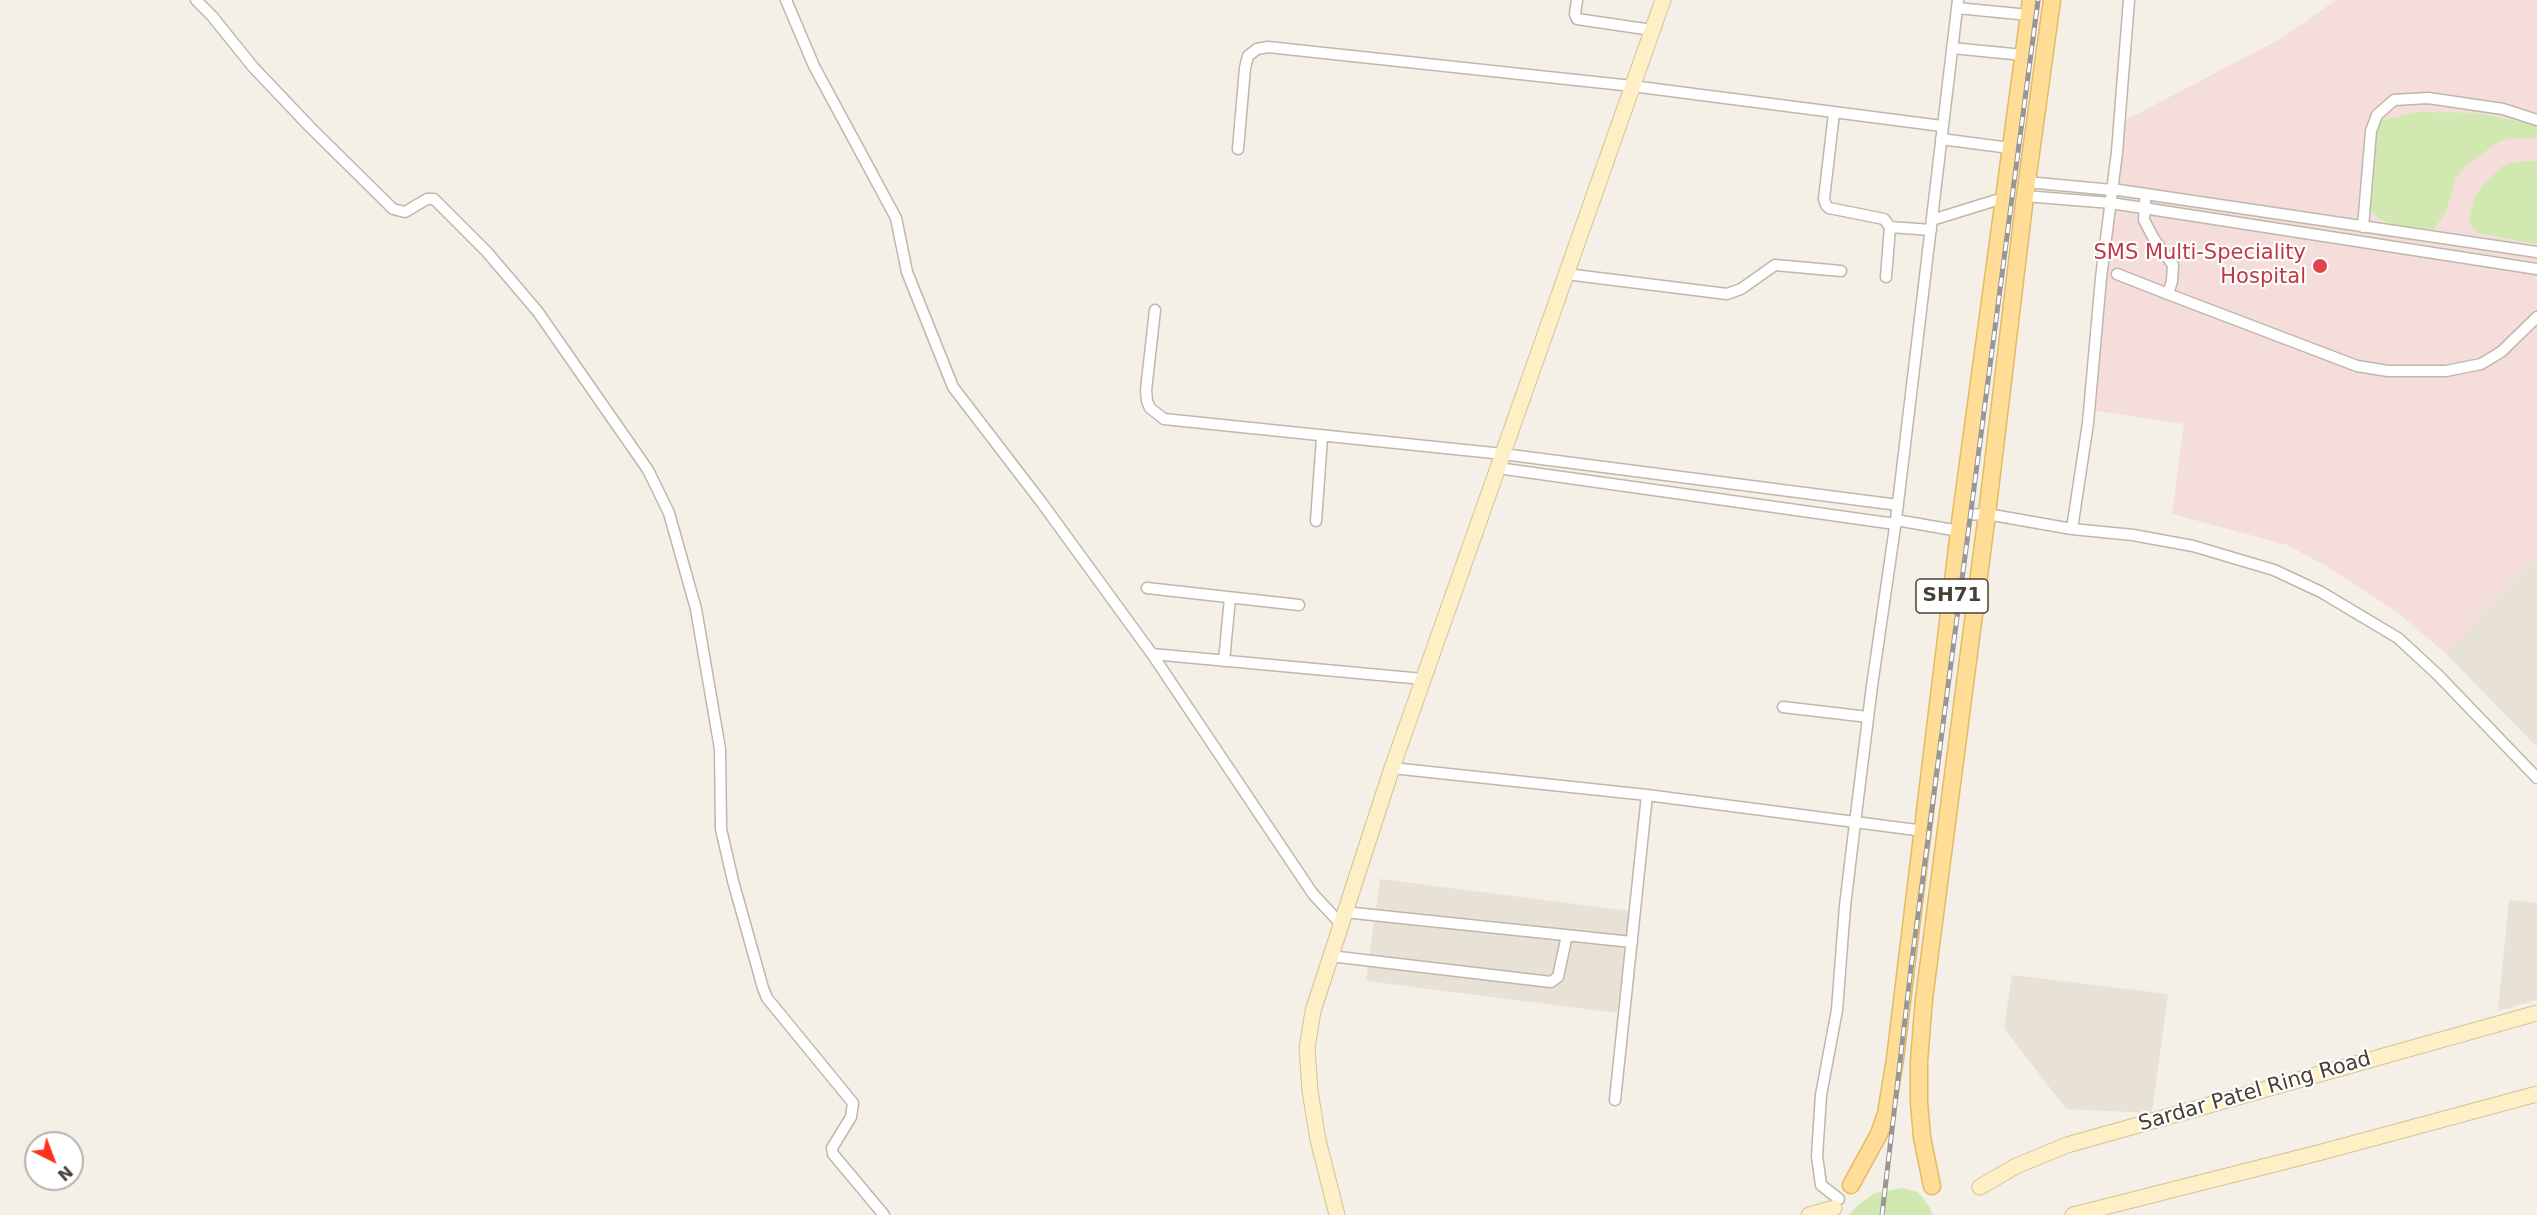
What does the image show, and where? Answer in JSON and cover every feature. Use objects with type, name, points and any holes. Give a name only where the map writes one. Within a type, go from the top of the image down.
[{"type":"main road","name":"SH71","points":[[1932,1186],[1922,1137],[1919,1102],[1919,1061],[1924,999],[1988,514],[2026,189],[2052,0]]},
{"type":"main road","name":"SH71","points":[[1851,1185],[1879,1134],[1886,1114],[1924,831],[1960,523],[2030,7]]},
{"type":"street","points":[[196,0],[212,16],[253,67],[302,119],[393,209],[405,212],[427,199],[434,199],[487,252],[538,312],[648,470],[669,513],[696,609],[720,749],[721,829],[732,881],[763,988],[767,998],[853,1103],[851,1117],[832,1148],[833,1154],[884,1215]]},
{"type":"street","points":[[786,0],[814,66],[896,218],[907,272],[953,387],[1042,503],[1152,654],[1313,894],[1342,917],[1632,942]]},
{"type":"street","points":[[1577,0],[1575,14],[1577,19],[1652,30]]},
{"type":"street","points":[[1337,1215],[1318,1140],[1307,1061],[1313,1011],[1392,768],[1663,0]]},
{"type":"street","points":[[2072,529],[2088,423],[2129,0]]},
{"type":"street","points":[[1809,1215],[1836,1203],[1821,1185],[1817,1156],[1821,1095],[1838,1010],[1845,906],[1868,717],[1896,522],[1957,4],[2030,7]]},
{"type":"street","points":[[1238,149],[1248,56],[1257,49],[1268,47],[1632,86],[1942,126]]},
{"type":"street","points":[[1952,48],[2023,55]]},
{"type":"street","points":[[2363,227],[2372,131],[2377,115],[2394,100],[2439,99],[2503,109],[2537,120]]},
{"type":"street","points":[[1834,112],[1824,199],[1829,208],[1884,219],[1890,227],[1886,277]]},
{"type":"street","points":[[1941,139],[2010,148]]},
{"type":"street","points":[[2026,189],[2112,189],[2537,252]]},
{"type":"street","points":[[2026,189],[2537,269]]},
{"type":"street","points":[[2146,195],[2144,220],[2154,239],[2173,265],[2168,294]]},
{"type":"street","points":[[1890,227],[1931,225],[2003,198]]},
{"type":"street","points":[[2456,257],[2458,242]]},
{"type":"street","points":[[1566,274],[1727,294],[1741,289],[1776,265],[1841,271]]},
{"type":"street","points":[[2117,274],[2357,366],[2388,371],[2446,371],[2481,364],[2501,352],[2537,317]]},
{"type":"street","points":[[1155,309],[1146,390],[1150,408],[1164,419],[1501,461],[1896,522],[1960,523],[1988,514],[2072,529],[2133,535],[2193,546],[2274,570],[2321,592],[2398,639],[2438,675],[2534,770]]},
{"type":"street","points":[[1316,520],[1322,437]]},
{"type":"street","points":[[1501,461],[1898,505]]},
{"type":"street","points":[[1147,588],[1299,605]]},
{"type":"street","points":[[1224,661],[1230,598]]},
{"type":"street","points":[[1152,654],[1423,679]]},
{"type":"street","points":[[1783,707],[1868,717]]},
{"type":"street","points":[[1392,768],[1647,795],[1924,831]]},
{"type":"street","points":[[1615,1100],[1647,795]]},
{"type":"street","points":[[1330,956],[1551,982],[1558,977],[1567,935]]},
{"type":"street","name":"Sardar Patel Ring Road","points":[[1980,1187],[2016,1166],[2067,1145],[2537,1013]]},
{"type":"street","points":[[2073,1215],[2537,1095]]},
{"type":"shaded area","name":"SMS Multi-Speciality Hospital","points":[[2336,0],[2537,0],[2537,557],[2445,653],[2397,612],[2328,567],[2287,545],[2172,514],[2184,424],[2084,409],[2120,123],[2282,38]]},
{"type":"shaded area","points":[[2537,557],[2537,747],[2445,653]]},
{"type":"shaded area","points":[[1380,879],[1630,911],[1617,1013],[1366,981]]},
{"type":"shaded area","points":[[2509,900],[2537,903],[2537,1000],[2498,1011]]},
{"type":"shaded area","points":[[2012,975],[2168,994],[2152,1113],[2066,1109],[2004,1028]]},
{"type":"green space","points":[[2417,112],[2478,113],[2527,123],[2537,127],[2537,138],[2515,138],[2500,141],[2491,147],[2466,166],[2456,178],[2446,211],[2434,229],[2403,228],[2379,219],[2369,208],[2368,142],[2379,121]]},
{"type":"green space","points":[[2531,161],[2537,162],[2537,244],[2478,233],[2469,219],[2474,199],[2482,186],[2501,167]]},
{"type":"green space","points":[[1902,1188],[1918,1192],[1933,1215],[1849,1215],[1858,1205],[1875,1193]]},
{"type":"railway","points":[[1882,1215],[1911,968],[2038,0]]},
{"type":"place","name":"SMS Multi-Speciality Hospital","points":[[2320,266]]}]
